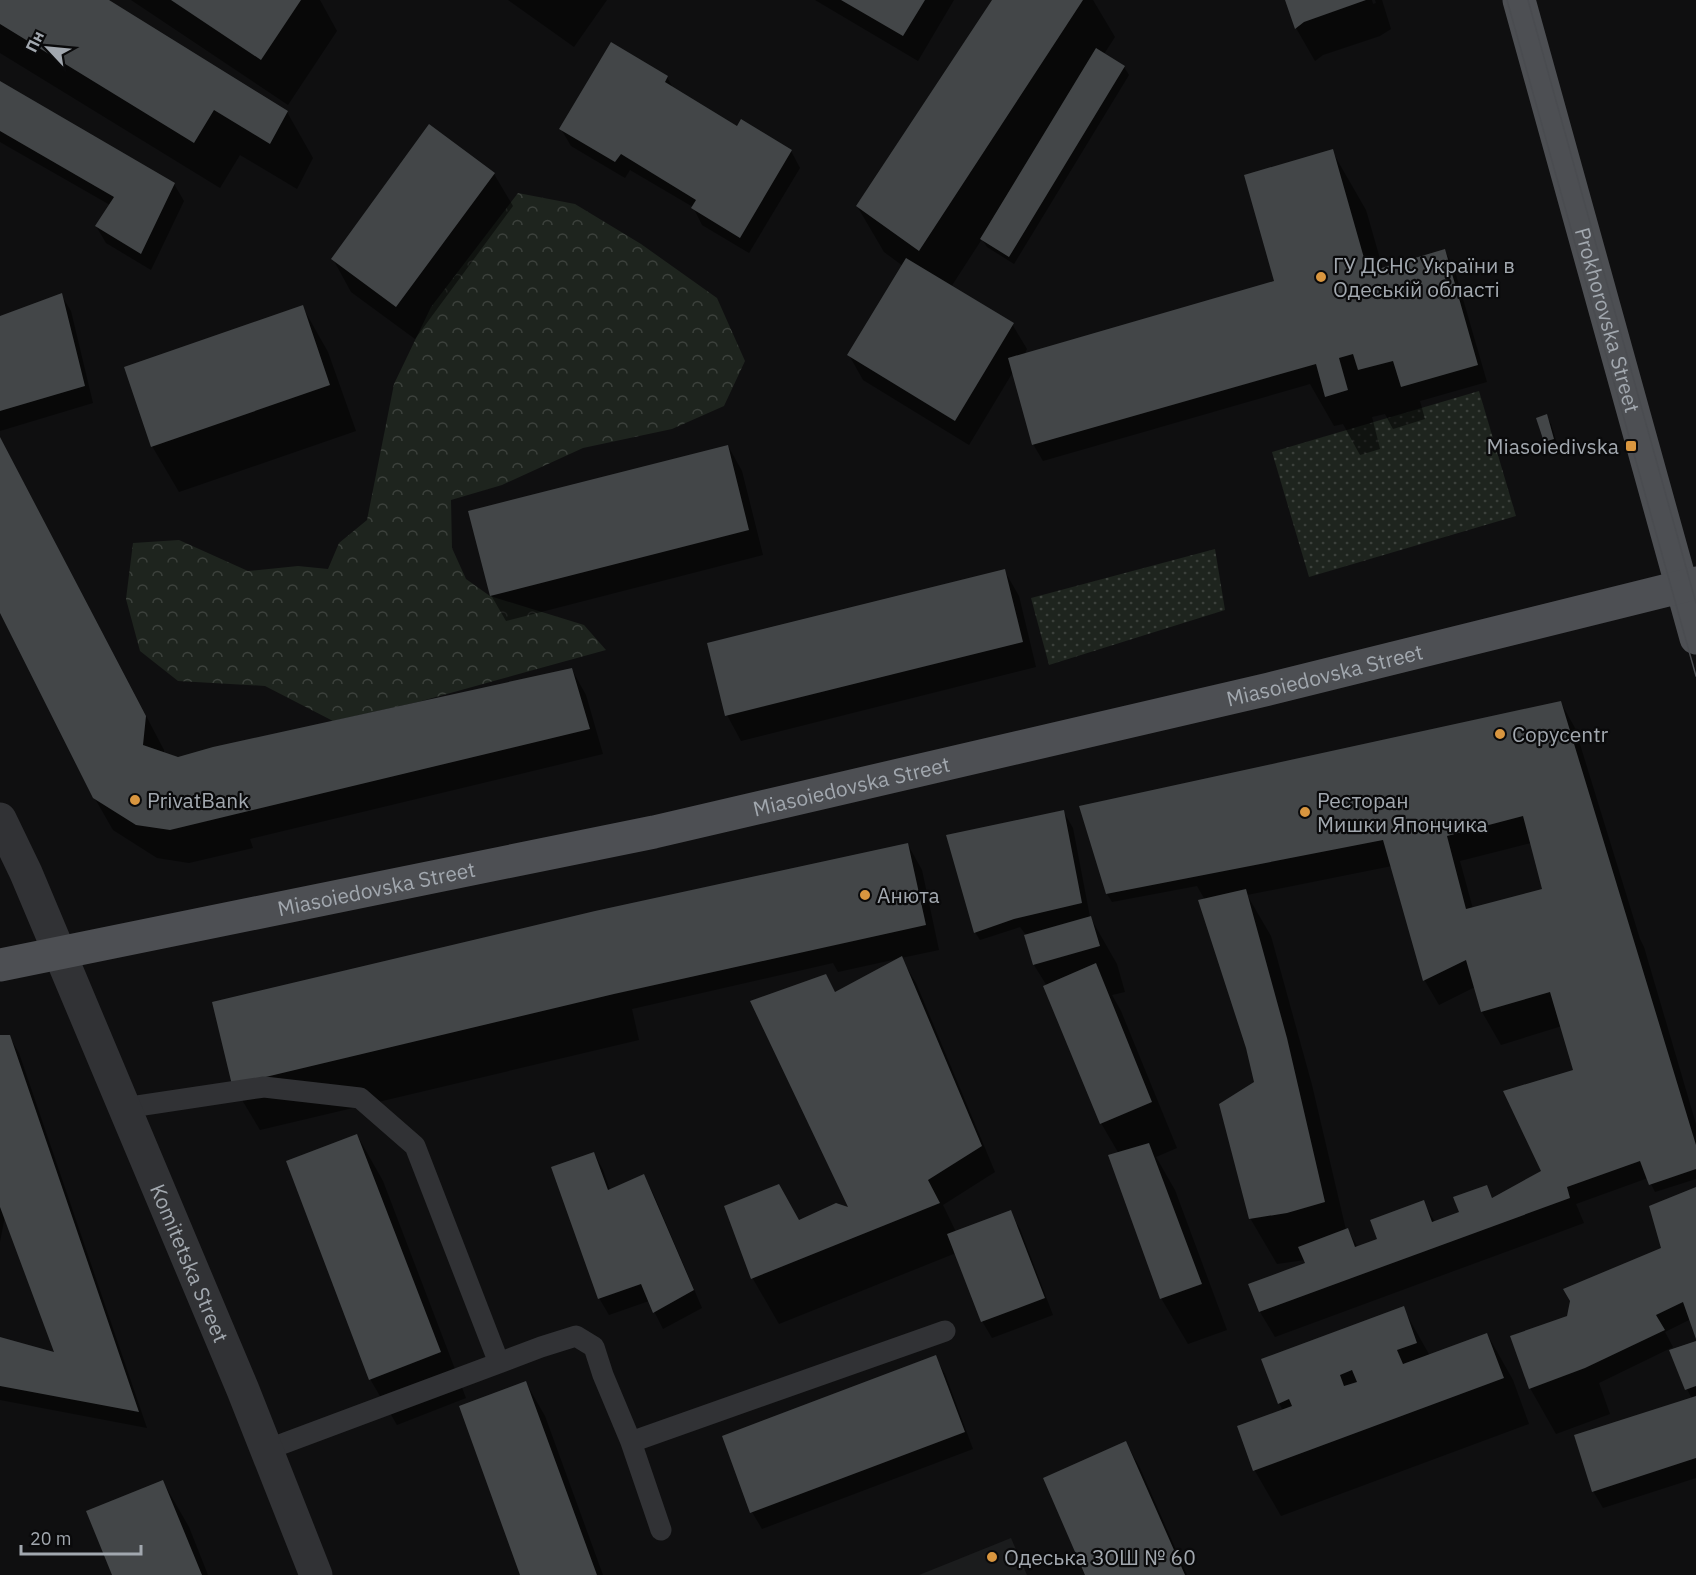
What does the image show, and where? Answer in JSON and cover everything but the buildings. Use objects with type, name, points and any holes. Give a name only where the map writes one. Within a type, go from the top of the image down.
[{"type":"main road","name":"Prokhorovska Street","points":[[1519,0],[1689,585],[1696,638]]},
{"type":"main road","name":"Miasoiedovska Street","points":[[0,965],[654,832],[1269,689],[1689,585]]},
{"type":"street","name":"Komitetska Street","points":[[0,819],[26,873],[60,954],[316,1575]]},
{"type":"lane","points":[[124,1108],[264,1088],[360,1098],[415,1146],[499,1363]]},
{"type":"lane","points":[[631,1442],[945,1331]]},
{"type":"lane","points":[[266,1450],[576,1336],[594,1347],[631,1442],[661,1530]]},
{"type":"shaded area","name":"Одеська ЗОШ № 60","points":[[1011,1538],[1027,1575],[919,1575]]},
{"type":"green space","points":[[518,193],[575,204],[641,244],[717,298],[745,361],[724,406],[672,429],[583,448],[502,485],[451,500],[452,548],[466,579],[490,596],[584,625],[606,650],[418,702],[333,721],[265,686],[178,681],[140,651],[126,599],[133,543],[179,540],[248,571],[298,566],[328,569],[339,543],[367,520],[394,384],[431,307]]},
{"type":"green space","points":[[1479,391],[1516,516],[1309,577],[1272,452]]},
{"type":"green space","points":[[1215,549],[1225,610],[1049,665],[1031,598]]},
{"type":"tram line","points":[[1507,0],[1696,676]]},
{"type":"tram line","points":[[1528,0],[1696,603]]},
{"type":"place","name":"ГУ ДСНС України в Одеській області","points":[[1321,277]]},
{"type":"place","name":"Miasoiedivska","points":[[1631,446]]},
{"type":"place","name":"Copycentr","points":[[1500,734]]},
{"type":"place","name":"PrivatBank","points":[[135,800]]},
{"type":"place","name":"Ресторан Мишки Япончика","points":[[1305,812]]},
{"type":"place","name":"Анюта","points":[[865,895]]},
{"type":"place","name":"Одеська ЗОШ № 60","points":[[992,1557]]}]
